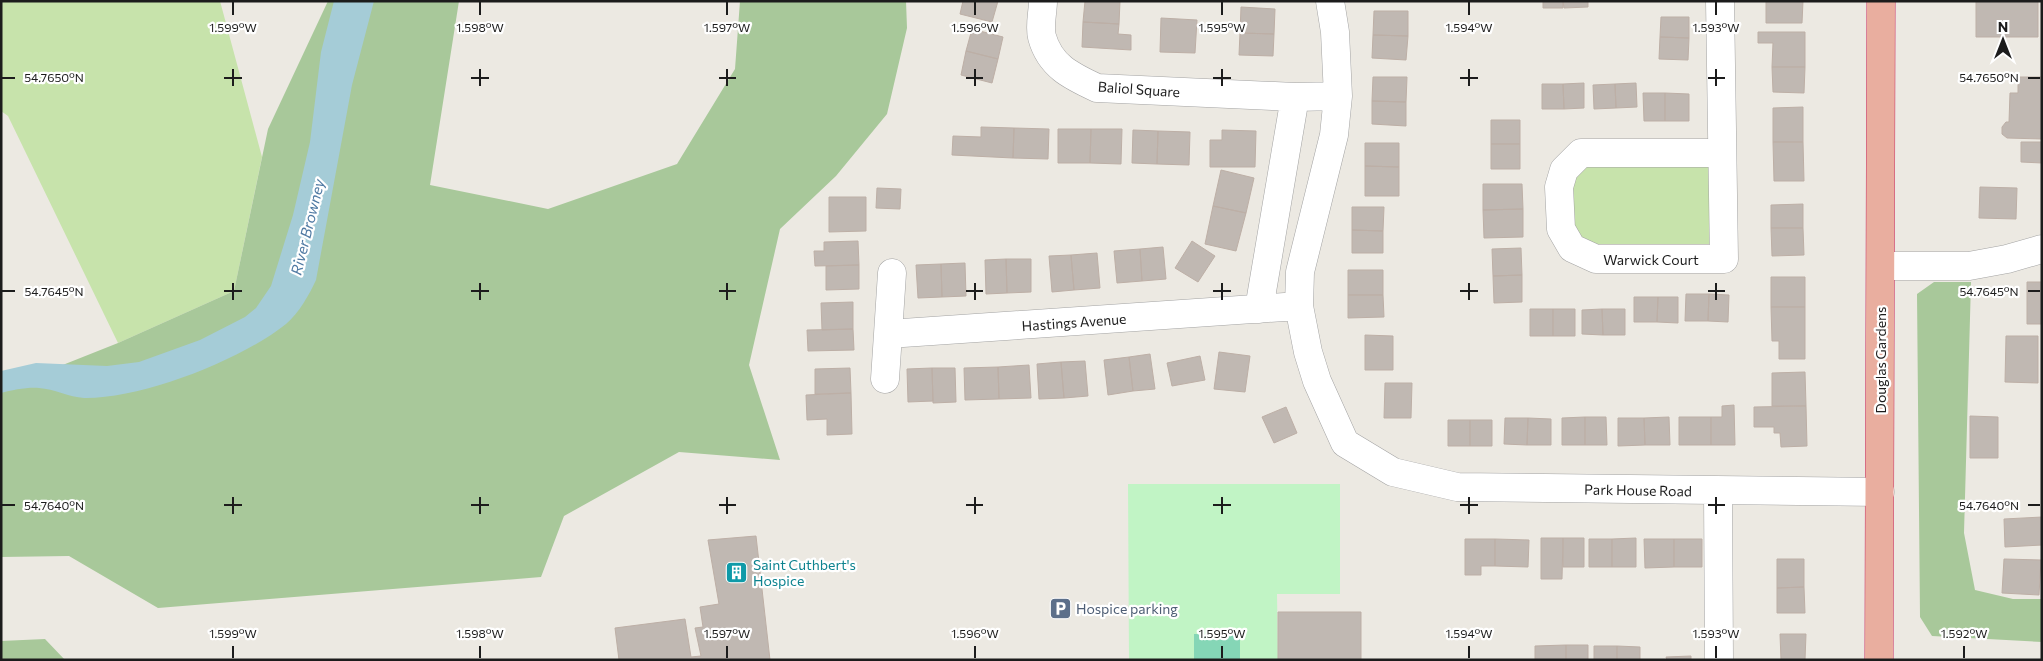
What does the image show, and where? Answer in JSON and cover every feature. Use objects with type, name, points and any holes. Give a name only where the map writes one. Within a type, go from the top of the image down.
[{"type":"highway","name":"Douglas Gardens","points":[[1879,660],[1881,1]]},
{"type":"street","name":"Baliol Square","points":[[1043,1],[1041,35],[1052,59],[1068,75],[1097,88],[1295,97]]},
{"type":"street","points":[[1299,306],[1300,272],[1334,135],[1338,96],[1335,32],[1330,1]]},
{"type":"street","points":[[1720,1],[1722,153]]},
{"type":"street","points":[[1259,309],[1295,97],[1338,96]]},
{"type":"street","name":"Warwick Court","points":[[1581,153],[1722,153],[1724,258],[1596,259],[1572,248],[1561,229],[1559,187],[1564,170],[1581,153]]},
{"type":"street","points":[[1881,266],[1969,266],[2007,259],[2042,249]]},
{"type":"street","points":[[885,379],[892,273]]},
{"type":"street","name":"Hastings Avenue","points":[[888,334],[1299,306]]},
{"type":"street","name":"Park House Road","points":[[1299,306],[1317,381],[1344,443],[1393,472],[1457,487],[1880,492]]},
{"type":"street","points":[[1718,491],[1719,660]]},
{"type":"green space","points":[[1,1],[220,1],[262,157],[234,291],[118,343],[8,116],[1,111]]},
{"type":"green space","points":[[328,1],[459,1],[430,185],[548,209],[677,164],[735,69],[740,1],[906,1],[907,28],[887,114],[836,176],[780,229],[749,365],[780,460],[679,452],[564,516],[541,577],[158,608],[69,556],[1,557],[1,382],[35,376],[118,343],[234,291],[268,129]]},
{"type":"green space","points":[[1711,165],[1711,244],[1597,244],[1584,240],[1571,229],[1573,171],[1591,166]]},
{"type":"green space","points":[[1934,282],[1971,282],[1964,533],[1975,590],[2013,599],[2042,599],[2042,642],[1932,636],[1920,617],[1917,294]]},
{"type":"green space","points":[[1128,484],[1340,484],[1340,594],[1277,594],[1278,660],[1129,660]]},
{"type":"green space","points":[[1194,634],[1240,634],[1240,660],[1194,660]]},
{"type":"green space","points":[[45,639],[65,660],[1,660],[1,641]]},
{"type":"water","name":"River Browney","points":[[334,1],[374,1],[352,85],[316,280],[307,298],[295,315],[267,338],[244,351],[162,385],[107,397],[84,398],[39,388],[1,393],[1,371],[36,363],[107,366],[139,362],[200,340],[245,317],[256,308],[271,286],[293,215],[310,142],[321,52]]},
{"type":"building","points":[[963,1],[998,1],[992,22],[960,14]]},
{"type":"building","points":[[1085,1],[1120,1],[1119,24],[1083,22]]},
{"type":"building","points":[[1543,1],[1563,1],[1563,8],[1543,8]]},
{"type":"building","points":[[1563,1],[1588,1],[1588,7],[1564,8]]},
{"type":"building","points":[[1766,1],[1803,1],[1802,23],[1766,23]]},
{"type":"building","points":[[1976,1],[2038,1],[2038,37],[1976,37]]},
{"type":"building","points":[[1241,7],[1275,9],[1274,34],[1240,33]]},
{"type":"building","points":[[1374,11],[1408,11],[1408,36],[1373,35]]},
{"type":"building","points":[[1661,17],[1689,17],[1689,38],[1660,37]]},
{"type":"building","points":[[1161,18],[1197,20],[1195,53],[1160,52]]},
{"type":"building","points":[[1083,22],[1119,24],[1118,34],[1131,35],[1131,50],[1082,47]]},
{"type":"building","points":[[972,29],[1003,37],[998,59],[966,51]]},
{"type":"building","points":[[1758,32],[1805,32],[1805,67],[1772,67],[1773,43],[1758,43]]},
{"type":"building","points":[[1240,33],[1274,34],[1273,56],[1239,55]]},
{"type":"building","points":[[1373,35],[1408,36],[1406,60],[1372,58]]},
{"type":"building","points":[[1660,37],[1689,38],[1688,60],[1659,59]]},
{"type":"building","points":[[966,51],[998,59],[992,83],[961,75]]},
{"type":"building","points":[[1772,67],[1805,67],[1804,93],[1773,92]]},
{"type":"building","points":[[1373,77],[1407,77],[1406,102],[1372,101]]},
{"type":"building","points":[[2018,77],[2042,77],[2042,139],[2007,138],[2002,134],[2002,127],[2006,122],[2009,122],[2010,93],[2018,93]]},
{"type":"building","points":[[1584,83],[1584,108],[1564,109],[1563,84]]},
{"type":"building","points":[[1636,83],[1637,107],[1616,108],[1615,84]]},
{"type":"building","points":[[1542,84],[1563,84],[1564,109],[1542,109]]},
{"type":"building","points":[[1615,84],[1616,108],[1594,109],[1593,85]]},
{"type":"building","points":[[1643,93],[1665,93],[1665,121],[1644,121]]},
{"type":"building","points":[[1665,93],[1689,94],[1689,121],[1665,121]]},
{"type":"building","points":[[1372,101],[1406,102],[1406,126],[1372,124]]},
{"type":"building","points":[[1803,107],[1803,142],[1773,142],[1773,108]]},
{"type":"building","points":[[1491,120],[1520,120],[1520,144],[1491,144]]},
{"type":"building","points":[[981,127],[1014,128],[1013,158],[952,155],[953,136],[981,137]]},
{"type":"building","points":[[1014,128],[1049,129],[1048,159],[1013,158]]},
{"type":"building","points":[[1058,129],[1091,129],[1090,163],[1058,163]]},
{"type":"building","points":[[1091,129],[1122,129],[1121,164],[1090,163]]},
{"type":"building","points":[[1133,130],[1158,131],[1157,164],[1132,163]]},
{"type":"building","points":[[1222,130],[1256,131],[1255,167],[1210,167],[1210,140],[1222,140]]},
{"type":"building","points":[[1158,131],[1190,132],[1189,165],[1157,164]]},
{"type":"building","points":[[1773,142],[1803,142],[1804,181],[1774,181]]},
{"type":"building","points":[[2021,142],[2042,142],[2042,163],[2021,162]]},
{"type":"building","points":[[1365,143],[1399,143],[1399,167],[1365,166]]},
{"type":"building","points":[[1491,144],[1520,144],[1520,169],[1491,169]]},
{"type":"building","points":[[1365,166],[1399,167],[1399,196],[1365,196]]},
{"type":"building","points":[[1221,170],[1254,178],[1246,213],[1213,206]]},
{"type":"building","points":[[1483,184],[1522,184],[1523,209],[1483,210]]},
{"type":"building","points":[[1980,187],[2017,188],[2016,219],[1979,218]]},
{"type":"building","points":[[877,188],[901,189],[900,209],[876,208]]},
{"type":"building","points":[[829,197],[866,197],[866,231],[829,232]]},
{"type":"building","points":[[1803,204],[1803,228],[1771,228],[1771,205]]},
{"type":"building","points":[[1213,206],[1246,213],[1236,251],[1205,244]]},
{"type":"building","points":[[1352,207],[1384,207],[1383,231],[1352,230]]},
{"type":"building","points":[[1523,209],[1523,237],[1484,238],[1483,210]]},
{"type":"building","points":[[1771,228],[1803,228],[1804,255],[1772,256]]},
{"type":"building","points":[[1352,230],[1383,231],[1383,253],[1352,253]]},
{"type":"building","points":[[858,241],[859,265],[815,266],[814,251],[824,251],[824,242]]},
{"type":"building","points":[[1192,241],[1215,256],[1198,282],[1175,268]]},
{"type":"building","points":[[1163,247],[1166,279],[1142,281],[1140,249]]},
{"type":"building","points":[[1521,248],[1522,275],[1493,276],[1492,249]]},
{"type":"building","points":[[1140,249],[1142,281],[1117,283],[1114,251]]},
{"type":"building","points":[[1097,253],[1100,288],[1074,290],[1071,255]]},
{"type":"building","points":[[1071,255],[1074,290],[1052,292],[1049,256]]},
{"type":"building","points":[[1006,259],[1031,259],[1031,292],[1007,293]]},
{"type":"building","points":[[1006,259],[1007,293],[986,294],[985,260]]},
{"type":"building","points":[[965,263],[966,296],[942,297],[941,264]]},
{"type":"building","points":[[941,264],[942,297],[918,298],[916,265]]},
{"type":"building","points":[[859,265],[859,289],[826,290],[826,266]]},
{"type":"building","points":[[1348,270],[1383,270],[1383,295],[1348,295]]},
{"type":"building","points":[[1522,275],[1522,302],[1494,303],[1493,276]]},
{"type":"building","points":[[1771,277],[1805,277],[1805,307],[1771,307]]},
{"type":"building","points":[[2027,282],[2042,282],[2042,324],[2027,324]]},
{"type":"building","points":[[1686,294],[1709,294],[1708,321],[1685,321]]},
{"type":"building","points":[[1709,294],[1729,295],[1728,322],[1708,321]]},
{"type":"building","points":[[1348,295],[1383,295],[1384,317],[1348,318]]},
{"type":"building","points":[[1634,297],[1658,297],[1657,322],[1634,322]]},
{"type":"building","points":[[1658,297],[1678,297],[1678,323],[1657,322]]},
{"type":"building","points":[[853,302],[853,329],[822,330],[821,303]]},
{"type":"building","points":[[1771,307],[1805,307],[1805,359],[1779,359],[1779,341],[1772,341]]},
{"type":"building","points":[[1530,309],[1553,309],[1553,336],[1530,336]]},
{"type":"building","points":[[1553,309],[1575,309],[1575,336],[1553,336]]},
{"type":"building","points":[[1602,309],[1603,335],[1582,334],[1582,310]]},
{"type":"building","points":[[1602,309],[1625,309],[1625,335],[1603,335]]},
{"type":"building","points":[[853,329],[854,350],[808,351],[807,330]]},
{"type":"building","points":[[1365,335],[1393,336],[1393,370],[1365,370]]},
{"type":"building","points":[[2006,336],[2038,336],[2038,383],[2005,382]]},
{"type":"building","points":[[1219,352],[1250,356],[1245,392],[1214,389]]},
{"type":"building","points":[[1150,354],[1155,389],[1133,391],[1129,357]]},
{"type":"building","points":[[1200,356],[1205,380],[1172,386],[1167,363]]},
{"type":"building","points":[[1129,357],[1133,391],[1108,395],[1104,360]]},
{"type":"building","points":[[1085,361],[1088,396],[1064,398],[1061,362]]},
{"type":"building","points":[[1061,362],[1064,398],[1039,399],[1037,364]]},
{"type":"building","points":[[1029,365],[1031,398],[999,399],[998,367]]},
{"type":"building","points":[[998,367],[999,399],[965,400],[964,368]]},
{"type":"building","points":[[850,368],[851,393],[815,394],[815,369]]},
{"type":"building","points":[[932,368],[955,368],[956,402],[933,403]]},
{"type":"building","points":[[932,368],[933,401],[908,402],[907,369]]},
{"type":"building","points":[[1805,372],[1806,406],[1772,406],[1772,373]]},
{"type":"building","points":[[1385,383],[1412,383],[1411,418],[1384,418]]},
{"type":"building","points":[[851,393],[852,434],[827,435],[827,419],[807,420],[806,395]]},
{"type":"building","points":[[1734,405],[1735,445],[1711,445],[1711,417],[1722,417],[1722,406]]},
{"type":"building","points":[[1806,406],[1807,446],[1781,447],[1780,433],[1774,433],[1774,427],[1754,427],[1754,407]]},
{"type":"building","points":[[1286,407],[1297,433],[1274,443],[1262,417]]},
{"type":"building","points":[[1970,416],[1998,417],[1998,458],[1970,458]]},
{"type":"building","points":[[1585,417],[1606,417],[1607,445],[1585,445]]},
{"type":"building","points":[[1585,417],[1585,445],[1562,445],[1562,418]]},
{"type":"building","points":[[1669,417],[1670,445],[1645,445],[1644,418]]},
{"type":"building","points":[[1679,417],[1711,417],[1711,445],[1679,445]]},
{"type":"building","points":[[1505,418],[1528,418],[1527,445],[1504,444]]},
{"type":"building","points":[[1528,418],[1551,419],[1551,445],[1527,445]]},
{"type":"building","points":[[1618,418],[1644,418],[1645,445],[1618,446]]},
{"type":"building","points":[[1448,420],[1470,420],[1470,446],[1448,446]]},
{"type":"building","points":[[1470,420],[1492,420],[1492,446],[1470,446]]},
{"type":"building","points":[[2042,517],[2042,545],[2005,547],[2004,519]]},
{"type":"building","name":"Saint Cuthbert's Hospice","points":[[756,536],[770,660],[619,660],[615,628],[685,619],[691,657],[701,656],[695,628],[703,627],[700,607],[719,604],[708,540]]},
{"type":"building","points":[[1541,538],[1563,538],[1562,579],[1541,579]]},
{"type":"building","points":[[1563,538],[1584,538],[1584,567],[1563,567]]},
{"type":"building","points":[[1636,538],[1636,567],[1612,567],[1612,539]]},
{"type":"building","points":[[1465,539],[1495,539],[1495,566],[1481,566],[1481,575],[1465,575]]},
{"type":"building","points":[[1495,539],[1529,540],[1528,567],[1495,566]]},
{"type":"building","points":[[1589,539],[1612,539],[1612,567],[1589,567]]},
{"type":"building","points":[[1644,539],[1674,539],[1674,567],[1645,568]]},
{"type":"building","points":[[1674,539],[1702,539],[1702,567],[1674,567]]},
{"type":"building","points":[[1777,559],[1804,559],[1804,587],[1777,588]]},
{"type":"building","points":[[2004,559],[2041,560],[2039,595],[2002,593]]},
{"type":"building","points":[[1804,587],[1805,613],[1777,613],[1777,588]]},
{"type":"building","points":[[1278,612],[1361,612],[1361,660],[1278,660]]},
{"type":"building","points":[[1780,634],[1806,634],[1805,660],[1781,660]]},
{"type":"building","points":[[1566,645],[1588,645],[1588,660],[1566,660]]},
{"type":"building","points":[[1566,645],[1566,660],[1535,660],[1535,646]]},
{"type":"building","points":[[1594,646],[1617,646],[1617,660],[1594,660]]},
{"type":"building","points":[[1617,646],[1640,647],[1640,660],[1617,660]]},
{"type":"building","points":[[1691,656],[1691,660],[1667,660],[1666,657]]},
{"type":"place","name":"Saint Cuthbert's Hospice","points":[[737,572]]},
{"type":"place","name":"Hospice parking","points":[[1060,608]]}]
